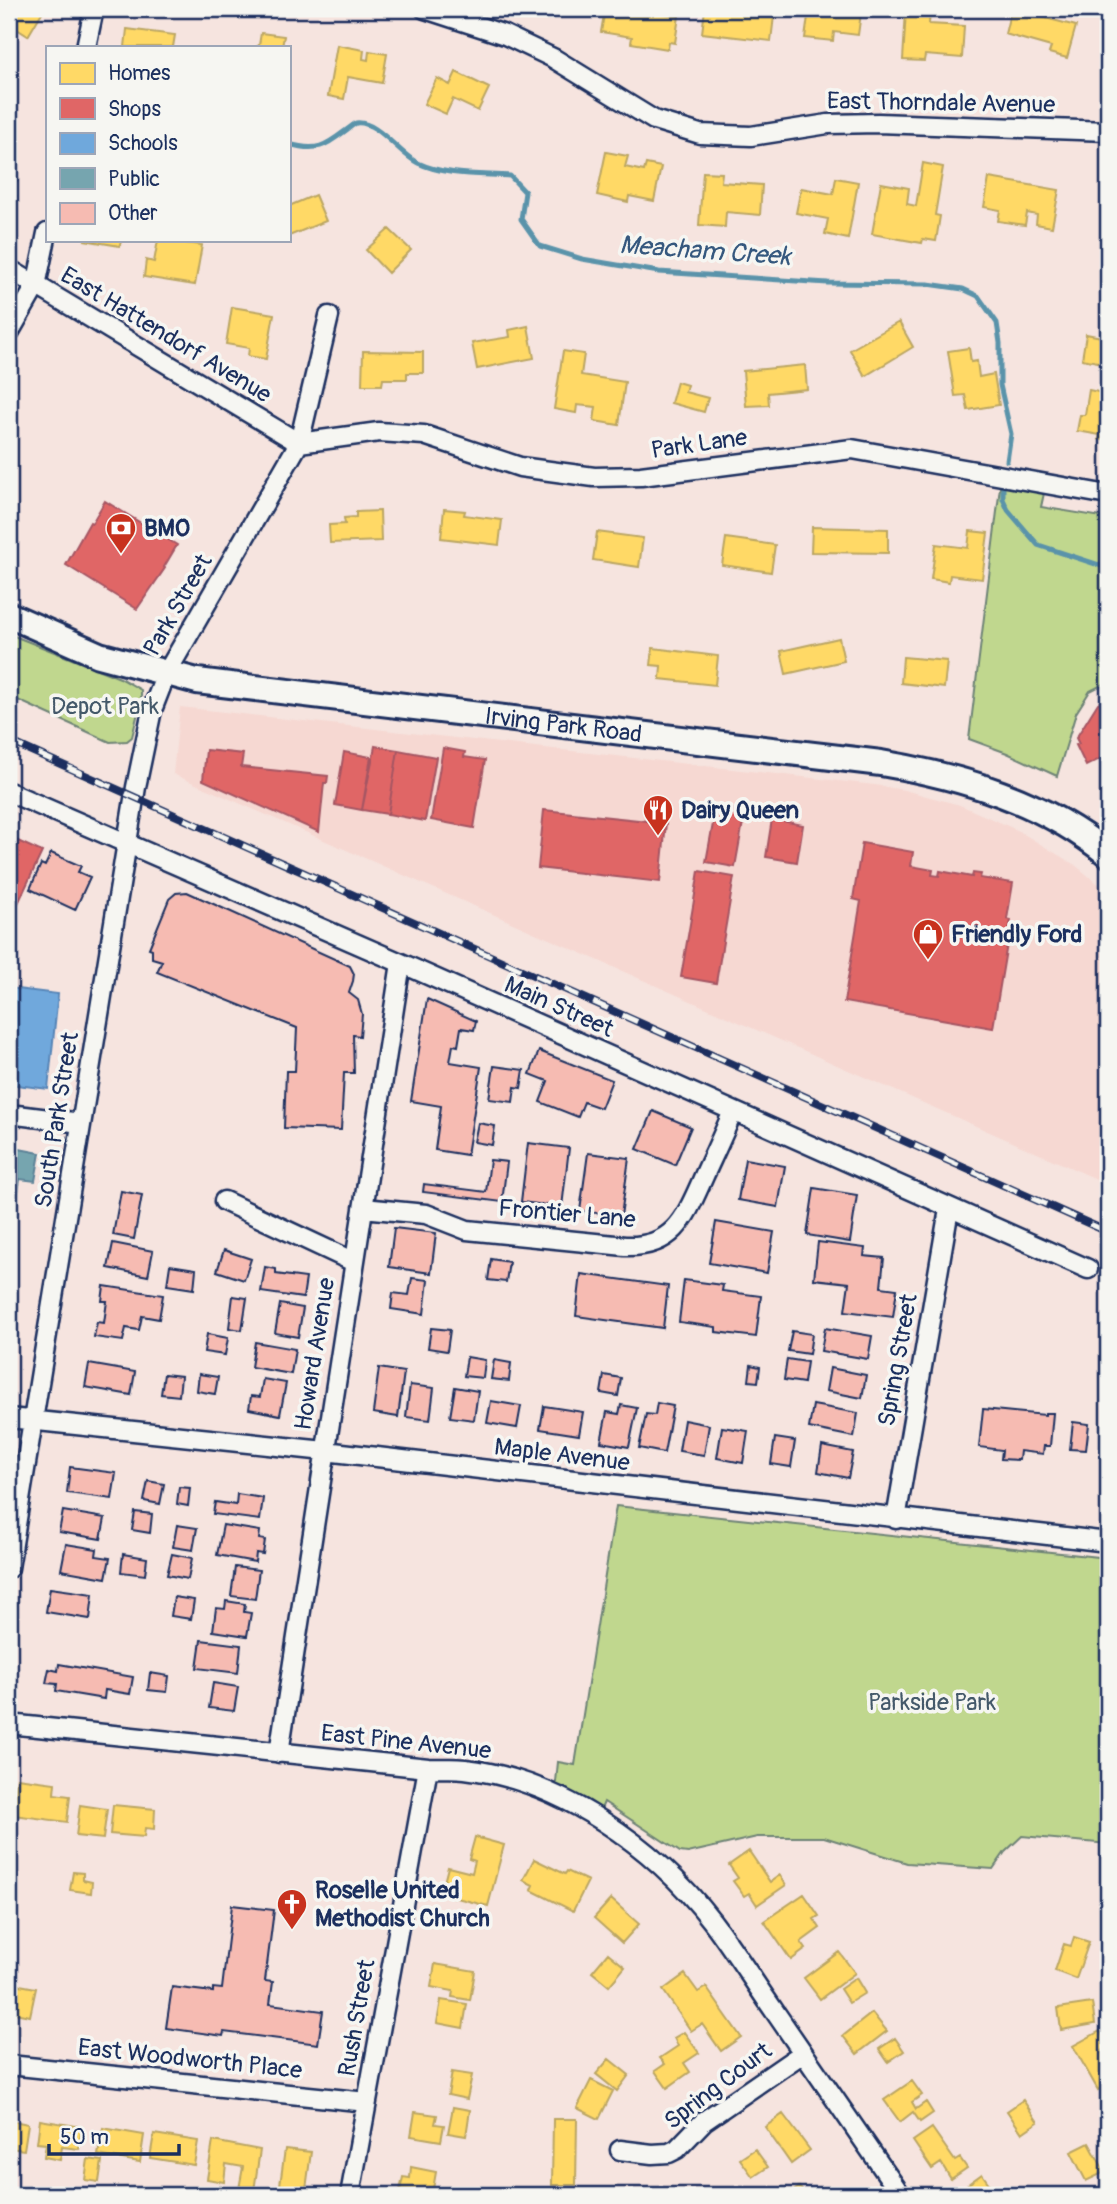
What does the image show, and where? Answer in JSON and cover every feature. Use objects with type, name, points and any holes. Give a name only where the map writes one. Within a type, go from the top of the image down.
[{"type":"main road","name":"Irving Park Road","points":[[9,615],[99,655],[166,674],[223,685],[881,763],[936,772],[1016,800],[1074,830],[1108,854]]},
{"type":"street","points":[[86,46],[94,9]]},
{"type":"street","name":"East Thorndale Avenue","points":[[425,9],[506,35],[553,58],[654,120],[700,134],[743,136],[828,124],[878,122],[1108,131]]},
{"type":"street","points":[[9,332],[36,286],[46,238]]},
{"type":"street","name":"East Hattendorf Avenue","points":[[9,269],[299,443]]},
{"type":"street","name":"Park Street","points":[[126,845],[152,710],[166,674],[299,443],[328,316]]},
{"type":"street","name":"Park Lane","points":[[299,443],[379,432],[424,435],[520,467],[594,477],[641,476],[852,449],[1108,495]]},
{"type":"street","name":"Main Street","points":[[9,792],[1088,1269]]},
{"type":"street","name":"South Park Street","points":[[9,1568],[126,845]]},
{"type":"street","name":"Howard Avenue","points":[[279,1753],[401,963]]},
{"type":"street","name":"Frontier Lane","points":[[363,1208],[426,1214],[467,1230],[625,1246],[647,1245],[667,1236],[683,1221],[733,1111]]},
{"type":"street","points":[[9,1114],[81,1123]]},
{"type":"street","points":[[224,1201],[354,1262]]},
{"type":"street","name":"Spring Street","points":[[895,1519],[949,1209]]},
{"type":"street","name":"Maple Avenue","points":[[9,1418],[325,1451],[1108,1542]]},
{"type":"street","name":"East Pine Avenue","points":[[9,1724],[428,1768],[466,1769],[517,1781],[594,1816],[631,1840],[664,1868],[712,1921],[901,2195]]},
{"type":"street","name":"Rush Street","points":[[350,2195],[428,1768]]},
{"type":"street","name":"Spring Court","points":[[620,2150],[652,2154],[669,2153],[677,2149],[704,2121],[803,2053]]},
{"type":"street","name":"East Woodworth Place","points":[[9,2065],[367,2102]]},
{"type":"shaded area","points":[[180,707],[875,785],[960,805],[1017,830],[1075,865],[1108,892],[1108,1184],[173,774]]},
{"type":"green space","points":[[1004,477],[1046,484],[1041,507],[1108,518],[1108,682],[1090,691],[1076,713],[1057,776],[969,739],[1000,487]]},
{"type":"green space","name":"Depot Park","points":[[9,634],[120,678],[141,690],[132,737],[127,741],[110,742],[9,696]]},
{"type":"green space","name":"Parkside Park","points":[[616,1506],[1108,1558],[1108,1844],[1022,1836],[1005,1852],[993,1869],[907,1863],[824,1837],[757,1837],[688,1853],[680,1852],[604,1802],[601,1809],[594,1812],[555,1792],[558,1762],[575,1765]]},
{"type":"building: Homes","points":[[9,9],[44,9],[28,36],[9,24]]},
{"type":"building: Homes","points":[[605,9],[644,9],[643,11],[679,16],[675,43],[669,42],[668,49],[631,43],[632,37],[601,32]]},
{"type":"building: Homes","points":[[705,9],[735,9],[735,12],[774,16],[771,41],[702,33]]},
{"type":"building: Homes","points":[[809,9],[861,13],[858,35],[834,32],[833,41],[805,38]]},
{"type":"building: Homes","points":[[1011,9],[1076,26],[1067,58],[1049,53],[1051,47],[1005,34]]},
{"type":"building: Homes","points":[[906,10],[930,12],[929,24],[964,26],[962,58],[925,55],[924,61],[903,60]]},
{"type":"building: Homes","points":[[127,29],[175,35],[173,46],[125,46]]},
{"type":"building: Homes","points":[[261,33],[284,36],[282,46],[259,45]]},
{"type":"building: Homes","points":[[337,45],[364,50],[363,59],[368,60],[369,51],[387,54],[382,83],[348,77],[344,99],[328,96]]},
{"type":"building: Homes","points":[[456,72],[489,88],[478,111],[453,99],[446,114],[424,104],[437,78],[450,85]]},
{"type":"building: Homes","points":[[606,152],[628,156],[625,167],[644,171],[646,164],[661,167],[654,201],[629,196],[628,202],[597,195]]},
{"type":"building: Homes","points":[[923,163],[943,167],[935,215],[940,216],[936,241],[923,239],[922,243],[872,234],[881,183],[909,188],[907,204],[916,206]]},
{"type":"building: Homes","points":[[703,172],[722,173],[721,182],[762,185],[760,215],[726,212],[725,227],[699,225]]},
{"type":"building: Homes","points":[[836,178],[858,182],[848,239],[825,234],[828,219],[796,213],[801,188],[833,194]]},
{"type":"building: Homes","points":[[989,178],[1059,190],[1052,227],[1036,224],[1037,215],[1027,213],[1025,225],[998,221],[1000,210],[984,207]]},
{"type":"building: Homes","points":[[315,195],[326,221],[290,236],[290,206]]},
{"type":"building: Homes","points":[[389,229],[411,250],[388,273],[366,250]]},
{"type":"building: Homes","points":[[96,242],[121,242],[120,246]]},
{"type":"building: Homes","points":[[158,242],[202,245],[195,285],[144,277],[146,260],[154,262]]},
{"type":"building: Homes","points":[[232,307],[274,314],[266,359],[248,356],[249,348],[226,344]]},
{"type":"building: Homes","points":[[899,322],[913,347],[865,376],[850,350]]},
{"type":"building: Homes","points":[[528,326],[534,358],[477,369],[472,343],[510,337],[509,330]]},
{"type":"building: Homes","points":[[1108,332],[1108,364],[1082,359],[1086,334],[1107,338]]},
{"type":"building: Homes","points":[[969,348],[971,362],[977,361],[979,377],[994,374],[999,405],[968,410],[965,395],[955,396],[948,351]]},
{"type":"building: Homes","points":[[363,351],[423,352],[423,373],[407,373],[407,379],[383,379],[382,385],[362,385]]},
{"type":"building: Homes","points":[[563,351],[584,354],[581,375],[625,382],[619,425],[594,421],[596,407],[577,405],[576,413],[554,409]]},
{"type":"building: Homes","points":[[805,365],[807,389],[768,393],[769,405],[746,406],[743,371]]},
{"type":"building: Homes","points":[[677,382],[687,385],[685,392],[708,398],[704,412],[671,403]]},
{"type":"building: Homes","points":[[1089,390],[1108,394],[1108,441],[1099,439],[1100,435],[1077,431],[1080,415],[1085,415]]},
{"type":"building: Homes","points":[[444,509],[465,511],[464,515],[502,520],[499,545],[441,538]]},
{"type":"building: Homes","points":[[380,511],[381,541],[330,543],[329,525],[345,524],[344,518],[356,517],[356,512]]},
{"type":"building: Homes","points":[[812,527],[888,529],[888,553],[811,552]]},
{"type":"building: Homes","points":[[970,531],[988,533],[982,579],[950,575],[949,582],[931,579],[936,544],[968,548]]},
{"type":"building: Homes","points":[[597,532],[643,538],[639,567],[593,560]]},
{"type":"building: Homes","points":[[726,538],[775,545],[771,572],[722,565]]},
{"type":"building: Homes","points":[[839,638],[844,661],[786,674],[781,651]]},
{"type":"building: Homes","points":[[653,648],[718,656],[715,685],[660,679],[661,666],[651,665]]},
{"type":"building: Homes","points":[[903,657],[947,661],[944,688],[901,683]]},
{"type":"building: Homes","points":[[17,1778],[55,1783],[54,1794],[70,1796],[67,1822],[13,1815]]},
{"type":"building: Homes","points":[[80,1805],[107,1809],[103,1839],[76,1836]]},
{"type":"building: Homes","points":[[113,1805],[155,1809],[154,1829],[145,1828],[144,1837],[110,1834]]},
{"type":"building: Homes","points":[[475,1837],[504,1845],[488,1906],[441,1894],[448,1867],[472,1873],[475,1861],[469,1859]]},
{"type":"building: Homes","points":[[749,1851],[770,1882],[780,1875],[786,1885],[757,1905],[749,1893],[744,1896],[733,1881],[738,1878],[729,1865]]},
{"type":"building: Homes","points":[[534,1859],[565,1874],[567,1871],[588,1881],[573,1911],[531,1890],[533,1885],[523,1880]]},
{"type":"building: Homes","points":[[73,1872],[83,1873],[83,1880],[92,1882],[91,1893],[70,1890]]},
{"type":"building: Homes","points":[[804,1894],[819,1916],[814,1919],[820,1928],[801,1942],[806,1949],[791,1960],[764,1921]]},
{"type":"building: Homes","points":[[611,1899],[639,1924],[622,1943],[594,1918]]},
{"type":"building: Homes","points":[[1074,1937],[1089,1942],[1076,1979],[1055,1971],[1064,1944],[1071,1946]]},
{"type":"building: Homes","points":[[839,1952],[855,1973],[820,1999],[804,1978]]},
{"type":"building: Homes","points":[[608,1953],[625,1967],[609,1986],[592,1972]]},
{"type":"building: Homes","points":[[435,1964],[475,1971],[470,2000],[452,1997],[453,1991],[431,1987]]},
{"type":"building: Homes","points":[[685,1974],[698,1992],[706,1987],[741,2037],[721,2051],[702,2024],[691,2031],[663,1990]]},
{"type":"building: Homes","points":[[856,1978],[865,1993],[849,2003],[840,1989]]},
{"type":"building: Homes","points":[[9,1983],[36,1988],[30,2016],[9,2012]]},
{"type":"building: Homes","points":[[441,2000],[467,2004],[463,2028],[437,2023]]},
{"type":"building: Homes","points":[[1092,2003],[1095,2024],[1061,2030],[1058,2008]]},
{"type":"building: Homes","points":[[872,2013],[887,2031],[857,2054],[843,2036]]},
{"type":"building: Homes","points":[[1100,2031],[1108,2045],[1108,2048],[1102,2051],[1108,2061],[1108,2084],[1098,2090],[1073,2046]]},
{"type":"building: Homes","points":[[684,2032],[699,2053],[684,2063],[690,2072],[667,2088],[655,2071],[665,2064],[660,2058],[678,2046],[674,2038]]},
{"type":"building: Homes","points":[[895,2038],[904,2051],[888,2062],[879,2049]]},
{"type":"building: Homes","points":[[609,2059],[629,2075],[617,2091],[596,2074]]},
{"type":"building: Homes","points":[[452,2072],[472,2075],[467,2099],[448,2095]]},
{"type":"building: Homes","points":[[591,2080],[613,2091],[599,2119],[577,2108]]},
{"type":"building: Homes","points":[[912,2081],[922,2095],[912,2102],[916,2109],[926,2102],[933,2113],[920,2122],[913,2112],[900,2122],[884,2100]]},
{"type":"building: Homes","points":[[1023,2100],[1038,2122],[1022,2133],[1007,2111]]},
{"type":"building: Homes","points":[[453,2107],[470,2110],[466,2136],[448,2133]]},
{"type":"building: Homes","points":[[415,2112],[437,2115],[435,2124],[444,2125],[441,2141],[411,2136]]},
{"type":"building: Homes","points":[[783,2114],[810,2150],[791,2164],[765,2127]]},
{"type":"building: Homes","points":[[553,2119],[577,2119],[576,2185],[552,2185]]},
{"type":"building: Homes","points":[[9,2120],[28,2124],[24,2150],[9,2148]]},
{"type":"building: Homes","points":[[40,2120],[82,2127],[79,2149],[62,2147],[60,2160],[44,2157],[46,2144],[37,2143]]},
{"type":"building: Homes","points":[[103,2128],[144,2135],[140,2162],[98,2155]]},
{"type":"building: Homes","points":[[932,2128],[955,2161],[960,2158],[967,2168],[951,2179],[941,2163],[932,2169],[913,2141]]},
{"type":"building: Homes","points":[[154,2134],[198,2141],[194,2165],[150,2158]]},
{"type":"building: Homes","points":[[213,2141],[260,2150],[254,2191],[239,2189],[243,2167],[226,2164],[224,2182],[207,2179]]},
{"type":"building: Homes","points":[[1089,2143],[1105,2172],[1086,2181],[1071,2152]]},
{"type":"building: Homes","points":[[285,2149],[311,2152],[306,2189],[280,2185]]},
{"type":"building: Homes","points":[[755,2149],[768,2167],[753,2177],[740,2159]]},
{"type":"building: Homes","points":[[88,2159],[102,2161],[99,2182],[85,2180]]},
{"type":"building: Homes","points":[[411,2167],[436,2172],[432,2195],[399,2195],[403,2177],[410,2178]]},
{"type":"building: Homes","points":[[982,2174],[997,2195],[964,2195],[960,2190]]},
{"type":"building: Homes","points":[[799,2187],[806,2195],[788,2195]]},
{"type":"building: Shops","name":"BMO","points":[[105,501],[177,545],[137,609],[66,565]]},
{"type":"building: Shops","points":[[1108,698],[1108,755],[1086,766],[1076,745],[1079,744],[1076,738],[1098,703]]},
{"type":"building: Shops","points":[[375,746],[398,750],[388,814],[362,810]]},
{"type":"building: Shops","points":[[443,748],[465,752],[464,757],[485,760],[474,828],[431,820]]},
{"type":"building: Shops","points":[[206,750],[243,754],[241,767],[328,776],[327,783],[324,783],[319,832],[203,780]]},
{"type":"building: Shops","points":[[398,750],[436,757],[425,821],[388,814]]},
{"type":"building: Shops","points":[[344,752],[371,757],[362,810],[335,805]]},
{"type":"building: Shops","points":[[716,807],[745,811],[735,867],[706,862]]},
{"type":"building: Shops","points":[[544,810],[666,823],[660,882],[538,868]]},
{"type":"building: Shops","points":[[772,819],[803,825],[797,862],[766,857]]},
{"type":"building: Shops","points":[[9,837],[42,852],[15,910],[9,907]]},
{"type":"building: Shops","name":"Friendly Ford","points":[[862,843],[913,852],[911,866],[933,870],[932,875],[939,876],[940,871],[972,877],[973,873],[981,874],[980,878],[1013,883],[1007,919],[1011,920],[993,1028],[844,1002],[861,901],[853,899]]},
{"type":"building: Shops","points":[[699,871],[734,877],[716,983],[681,977]]},
{"type":"building: Schools","points":[[9,988],[58,994],[48,1089],[9,1084]]},
{"type":"building: Public","points":[[9,1147],[40,1153],[35,1181],[20,1179],[14,1217],[9,1216]]},
{"type":"building: Other","points":[[9,173],[18,179],[10,192],[16,196],[9,207]]},
{"type":"building: Other","points":[[51,853],[81,866],[78,872],[90,877],[75,910],[30,889],[41,864],[45,866]]},
{"type":"building: Other","points":[[187,892],[350,966],[354,974],[349,993],[358,1000],[362,1014],[360,1036],[353,1035],[354,1073],[344,1073],[341,1130],[284,1128],[286,1071],[295,1071],[297,1028],[157,972],[162,961],[152,958],[152,949],[149,948],[169,899],[176,893]]},
{"type":"building: Other","points":[[427,999],[476,1021],[474,1030],[461,1028],[458,1046],[453,1045],[450,1062],[481,1067],[467,1155],[435,1150],[441,1106],[411,1101]]},
{"type":"building: Other","points":[[539,1051],[612,1080],[601,1108],[584,1102],[578,1117],[540,1102],[548,1081],[530,1074]]},
{"type":"building: Other","points":[[494,1066],[524,1070],[521,1088],[515,1087],[513,1102],[489,1099]]},
{"type":"building: Other","points":[[653,1111],[691,1127],[675,1165],[637,1149]]},
{"type":"building: Other","points":[[478,1123],[495,1126],[492,1145],[474,1142]]},
{"type":"building: Other","points":[[528,1143],[569,1148],[562,1207],[521,1202]]},
{"type":"building: Other","points":[[588,1153],[629,1158],[621,1216],[580,1211]]},
{"type":"building: Other","points":[[745,1159],[785,1166],[778,1207],[738,1200]]},
{"type":"building: Other","points":[[490,1160],[507,1162],[502,1202],[423,1192],[424,1184],[486,1192]]},
{"type":"building: Other","points":[[814,1188],[857,1195],[850,1242],[807,1235]]},
{"type":"building: Other","points":[[121,1191],[142,1195],[134,1239],[113,1235]]},
{"type":"building: Other","points":[[716,1222],[774,1232],[767,1273],[709,1263]]},
{"type":"building: Other","points":[[394,1228],[436,1233],[431,1273],[389,1267]]},
{"type":"building: Other","points":[[818,1242],[865,1248],[864,1256],[884,1258],[881,1287],[897,1289],[893,1317],[845,1311],[849,1283],[814,1279]]},
{"type":"building: Other","points":[[113,1243],[153,1251],[148,1276],[108,1268]]},
{"type":"building: Other","points":[[224,1250],[251,1259],[244,1280],[217,1271]]},
{"type":"building: Other","points":[[491,1259],[509,1262],[506,1282],[488,1280]]},
{"type":"building: Other","points":[[170,1265],[196,1269],[194,1289],[167,1285]]},
{"type":"building: Other","points":[[265,1267],[276,1269],[276,1274],[306,1278],[303,1298],[261,1292]]},
{"type":"building: Other","points":[[581,1274],[668,1286],[663,1328],[576,1316]]},
{"type":"building: Other","points":[[412,1278],[428,1280],[424,1314],[391,1309],[393,1293],[409,1295]]},
{"type":"building: Other","points":[[684,1280],[723,1285],[722,1291],[761,1296],[756,1337],[716,1332],[716,1327],[679,1322]]},
{"type":"building: Other","points":[[104,1286],[163,1295],[159,1319],[142,1316],[139,1330],[126,1328],[123,1341],[94,1337],[97,1322],[104,1323],[107,1301],[102,1301]]},
{"type":"building: Other","points":[[233,1296],[247,1298],[242,1330],[229,1328]]},
{"type":"building: Other","points":[[280,1304],[303,1308],[298,1337],[275,1333]]},
{"type":"building: Other","points":[[431,1328],[450,1330],[447,1351],[428,1348]]},
{"type":"building: Other","points":[[825,1328],[872,1336],[868,1359],[821,1351]]},
{"type":"building: Other","points":[[792,1331],[812,1334],[809,1354],[788,1351]]},
{"type":"building: Other","points":[[207,1334],[228,1338],[225,1355],[204,1352]]},
{"type":"building: Other","points":[[255,1342],[295,1349],[291,1374],[251,1367]]},
{"type":"building: Other","points":[[467,1357],[485,1360],[483,1378],[464,1376]]},
{"type":"building: Other","points":[[787,1359],[807,1362],[804,1383],[784,1380]]},
{"type":"building: Other","points":[[494,1360],[511,1363],[509,1381],[491,1379]]},
{"type":"building: Other","points":[[89,1364],[135,1372],[131,1395],[85,1387]]},
{"type":"building: Other","points":[[751,1365],[760,1367],[758,1382],[749,1381]]},
{"type":"building: Other","points":[[379,1368],[404,1372],[398,1417],[373,1413]]},
{"type":"building: Other","points":[[830,1368],[866,1375],[862,1398],[826,1391]]},
{"type":"building: Other","points":[[164,1374],[181,1376],[179,1396],[161,1394]]},
{"type":"building: Other","points":[[199,1374],[218,1377],[215,1394],[197,1391]]},
{"type":"building: Other","points":[[604,1375],[621,1378],[618,1396],[601,1393]]},
{"type":"building: Other","points":[[263,1379],[286,1383],[280,1415],[249,1409],[251,1396],[260,1397]]},
{"type":"building: Other","points":[[410,1385],[434,1388],[430,1420],[406,1417]]},
{"type":"building: Other","points":[[455,1387],[478,1391],[474,1420],[450,1417]]},
{"type":"building: Other","points":[[491,1401],[521,1406],[517,1428],[487,1423]]},
{"type":"building: Other","points":[[657,1403],[673,1406],[664,1453],[639,1448],[646,1414],[655,1415]]},
{"type":"building: Other","points":[[621,1405],[637,1408],[629,1447],[601,1442],[607,1412],[619,1414]]},
{"type":"building: Other","points":[[813,1405],[858,1413],[854,1437],[809,1428]]},
{"type":"building: Other","points":[[544,1406],[583,1412],[579,1435],[540,1429]]},
{"type":"building: Other","points":[[983,1409],[1045,1415],[1053,1413],[1050,1446],[1044,1446],[1043,1454],[1020,1451],[1019,1460],[1001,1459],[1002,1450],[979,1447]]},
{"type":"building: Other","points":[[684,1420],[709,1425],[704,1455],[679,1451]]},
{"type":"building: Other","points":[[1073,1422],[1089,1424],[1086,1450],[1070,1449]]},
{"type":"building: Other","points":[[722,1427],[748,1431],[743,1463],[717,1458]]},
{"type":"building: Other","points":[[775,1438],[795,1441],[791,1467],[771,1464]]},
{"type":"building: Other","points":[[822,1446],[853,1452],[848,1478],[818,1472]]},
{"type":"building: Other","points":[[1105,1461],[1108,1462],[1108,1495],[1101,1495]]},
{"type":"building: Other","points":[[70,1467],[116,1473],[112,1499],[67,1493]]},
{"type":"building: Other","points":[[148,1481],[164,1484],[160,1504],[144,1501]]},
{"type":"building: Other","points":[[179,1487],[190,1488],[188,1506],[177,1504]]},
{"type":"building: Other","points":[[237,1494],[263,1498],[260,1520],[213,1514],[215,1502],[236,1505]]},
{"type":"building: Other","points":[[63,1511],[105,1518],[101,1539],[59,1532]]},
{"type":"building: Other","points":[[135,1512],[152,1514],[150,1533],[132,1530]]},
{"type":"building: Other","points":[[177,1525],[197,1528],[193,1550],[173,1547]]},
{"type":"building: Other","points":[[223,1525],[260,1531],[259,1539],[265,1540],[263,1554],[256,1553],[255,1562],[217,1555]]},
{"type":"building: Other","points":[[66,1544],[97,1549],[96,1556],[110,1558],[106,1578],[61,1570]]},
{"type":"building: Other","points":[[123,1554],[147,1558],[145,1575],[121,1572]]},
{"type":"building: Other","points":[[172,1554],[192,1558],[188,1579],[167,1575]]},
{"type":"building: Other","points":[[235,1567],[259,1570],[255,1599],[231,1596]]},
{"type":"building: Other","points":[[50,1588],[93,1594],[90,1619],[46,1612]]},
{"type":"building: Other","points":[[174,1597],[194,1600],[191,1619],[171,1616]]},
{"type":"building: Other","points":[[226,1601],[245,1604],[244,1612],[251,1613],[247,1636],[213,1631],[216,1608],[225,1609]]},
{"type":"building: Other","points":[[201,1640],[241,1645],[238,1673],[197,1668]]},
{"type":"building: Other","points":[[59,1664],[133,1677],[130,1694],[105,1690],[104,1699],[56,1691],[57,1684],[46,1683],[49,1669],[58,1671]]},
{"type":"building: Other","points":[[150,1673],[169,1676],[167,1692],[148,1690]]},
{"type":"building: Other","points":[[213,1683],[238,1687],[234,1711],[209,1708]]},
{"type":"building: Other","points":[[232,1905],[274,1910],[265,1981],[273,1982],[270,2004],[323,2011],[318,2044],[166,2028],[172,1987],[213,1992],[213,1988],[222,1989]]},
{"type":"waterway","name":"Meacham Creek","points":[[290,144],[318,147],[332,141],[356,123],[364,123],[380,132],[411,159],[429,167],[463,174],[510,176],[525,192],[521,219],[540,246],[582,259],[659,272],[828,283],[928,284],[963,289],[978,296],[997,323],[1000,385],[1011,434],[1007,461]]},
{"type":"waterway","name":"Meacham Creek","points":[[1003,487],[1003,499],[1008,510],[1038,545],[1108,568]]},
{"type":"railway","points":[[9,741],[1108,1232]]},
{"type":"place","name":"BMO","points":[[121,555]]},
{"type":"place","name":"Dairy Queen","points":[[658,837]]},
{"type":"place","name":"Friendly Ford","points":[[928,961]]},
{"type":"place","name":"Roselle United Methodist Church","points":[[292,1931]]}]
